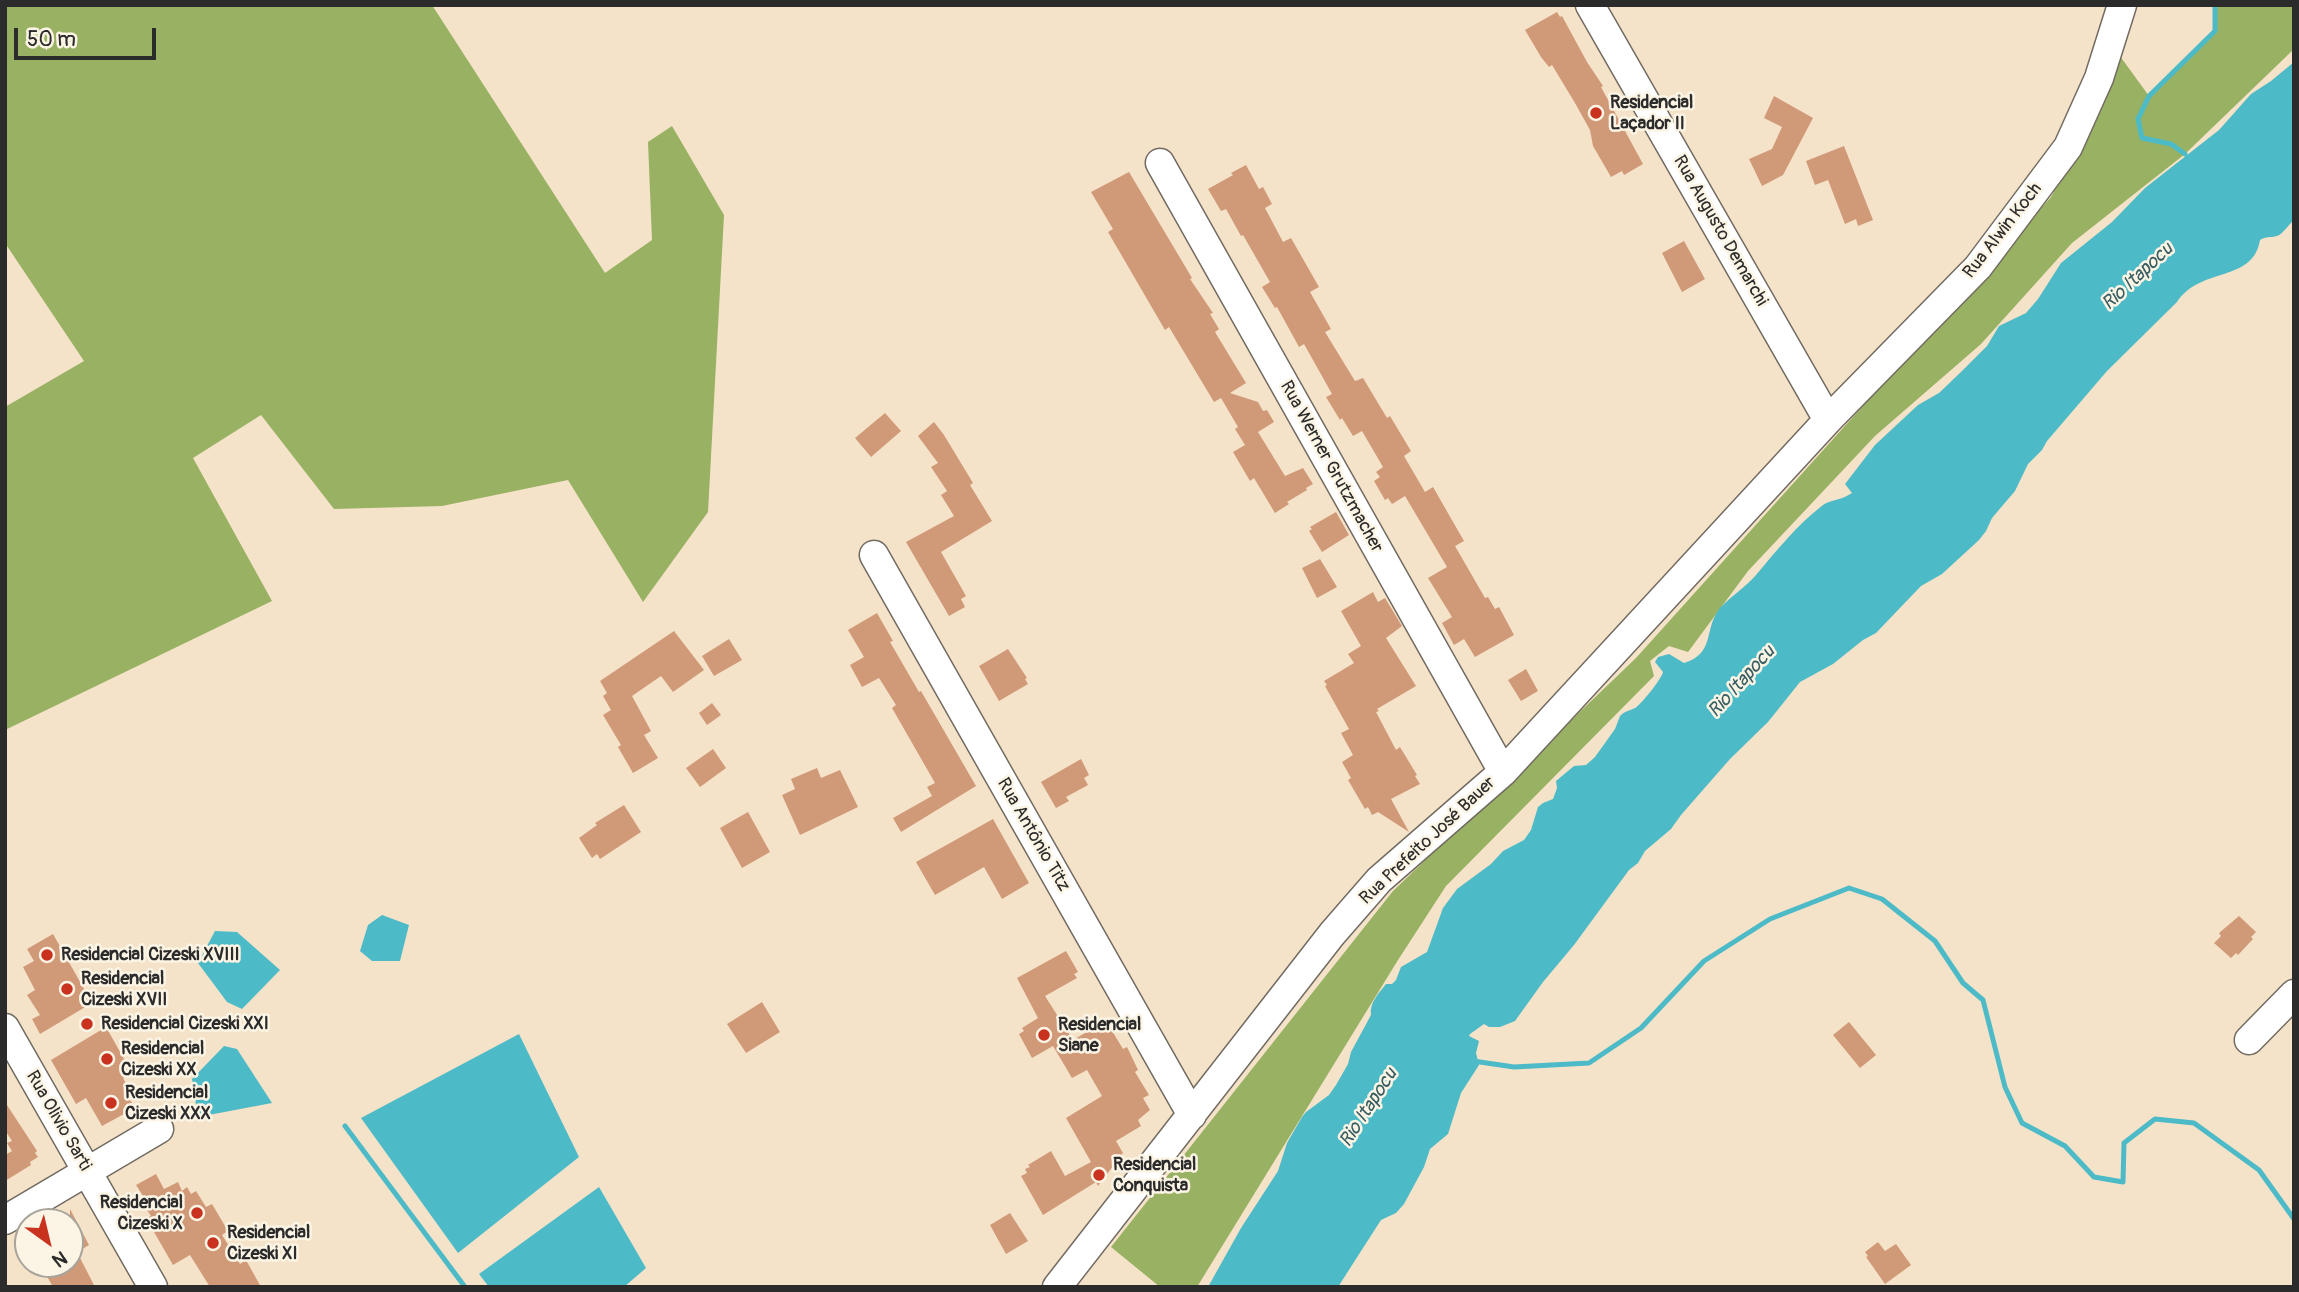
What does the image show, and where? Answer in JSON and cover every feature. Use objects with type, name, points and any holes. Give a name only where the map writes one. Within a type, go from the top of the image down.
[{"type":"street","name":"Rua Augusto Demarchi","points":[[1590,5],[1828,420]]},
{"type":"street","name":"Rua Alwin Koch","points":[[1828,420],[1978,267],[2068,147],[2099,78],[2122,5]]},
{"type":"street","name":"Rua Werner Grutzmacher","points":[[1160,163],[1503,772]]},
{"type":"street","name":"Rua Prefeito José Bauer","points":[[1057,1287],[1332,934],[1379,880],[1503,772],[1828,420]]},
{"type":"street","name":"Rua Antônio Titz","points":[[874,555],[1192,1115]]},
{"type":"street","points":[[2249,1040],[2294,994]]},
{"type":"street","name":"Rua Olivio Sarti","points":[[5,1028],[153,1287]]},
{"type":"street","points":[[5,1220],[159,1129]]},
{"type":"green space","points":[[5,5],[432,5],[605,273],[652,240],[648,142],[672,126],[724,215],[708,512],[643,602],[568,480],[442,506],[334,509],[261,415],[193,458],[272,601],[5,730],[5,407],[84,361],[5,243]]},
{"type":"green space","points":[[2215,5],[2294,5],[2294,49],[2185,154],[2072,243],[1981,344],[1875,436],[1748,571],[1688,652],[1669,646],[1650,661],[1654,676],[1446,886],[1197,1287],[1160,1287],[1111,1247],[1393,891],[1636,658],[2051,197],[2098,110],[2117,52],[2149,96],[2215,31]]},
{"type":"water","name":"Rio Itapocu","points":[[2294,62],[2294,220],[2279,235],[2260,240],[2255,254],[2247,263],[2199,283],[2187,291],[2107,371],[2047,441],[2028,464],[2015,491],[1992,518],[1979,540],[1942,574],[1921,586],[1876,633],[1833,664],[1800,682],[1768,722],[1730,759],[1671,829],[1645,851],[1638,863],[1629,870],[1515,1021],[1500,1027],[1484,1024],[1470,1034],[1469,1036],[1479,1041],[1476,1053],[1479,1065],[1461,1093],[1448,1134],[1430,1149],[1424,1167],[1404,1204],[1396,1213],[1381,1220],[1338,1287],[1208,1287],[1241,1228],[1278,1171],[1287,1143],[1302,1117],[1329,1095],[1336,1085],[1371,1015],[1373,1002],[1378,995],[1386,984],[1392,984],[1396,980],[1401,967],[1427,952],[1443,908],[1457,889],[1491,864],[1503,851],[1524,840],[1531,830],[1538,807],[1553,799],[1557,788],[1556,781],[1574,766],[1586,765],[1595,757],[1615,729],[1620,716],[1635,708],[1646,697],[1663,672],[1655,662],[1658,657],[1669,654],[1684,663],[1701,653],[1720,608],[1752,579],[1814,513],[1826,503],[1852,493],[1845,484],[1875,445],[1918,405],[1939,393],[1962,371],[1987,346],[1999,326],[2026,313],[2061,263],[2112,222],[2145,188],[2219,130],[2251,94]]},
{"type":"water","points":[[382,915],[409,925],[400,961],[372,961],[360,951],[368,925]]},
{"type":"water","points":[[215,931],[237,932],[280,970],[242,1009],[227,1002],[198,963]]},
{"type":"water","points":[[519,1034],[579,1157],[458,1253],[361,1118]]},
{"type":"water","points":[[224,1046],[237,1049],[272,1103],[198,1117],[192,1079]]},
{"type":"water","points":[[599,1187],[646,1268],[624,1287],[489,1287],[479,1274]]},
{"type":"building","points":[[1557,12],[1562,16],[1603,86],[1601,87],[1643,164],[1624,175],[1622,171],[1611,177],[1593,146],[1590,130],[1575,103],[1552,65],[1549,67],[1541,57],[1525,30]]},
{"type":"building","points":[[1774,96],[1813,118],[1783,175],[1762,186],[1749,159],[1772,149],[1782,127],[1764,118]]},
{"type":"building","points":[[1844,146],[1873,220],[1858,226],[1856,219],[1845,224],[1828,180],[1815,185],[1806,161]]},
{"type":"building","points":[[1246,165],[1259,189],[1263,187],[1272,204],[1265,208],[1283,242],[1291,238],[1319,287],[1310,292],[1331,329],[1325,332],[1355,381],[1363,378],[1387,418],[1390,416],[1411,451],[1404,456],[1425,492],[1433,487],[1464,541],[1455,546],[1485,598],[1488,597],[1495,609],[1499,607],[1514,635],[1475,657],[1464,639],[1454,645],[1442,623],[1452,617],[1428,578],[1447,567],[1405,496],[1392,504],[1388,498],[1385,500],[1374,481],[1380,477],[1376,472],[1383,467],[1362,431],[1353,436],[1342,418],[1340,420],[1326,397],[1332,394],[1304,344],[1299,347],[1277,307],[1275,308],[1262,287],[1270,282],[1226,209],[1221,211],[1208,189]]},
{"type":"building","points":[[1129,172],[1192,278],[1190,279],[1213,313],[1210,314],[1219,329],[1215,332],[1246,383],[1230,393],[1258,402],[1263,411],[1267,410],[1274,422],[1258,432],[1285,476],[1303,468],[1313,484],[1275,513],[1254,478],[1250,481],[1233,452],[1245,445],[1221,398],[1214,402],[1169,327],[1165,330],[1108,232],[1113,229],[1091,192]]},
{"type":"building","points":[[1684,241],[1705,279],[1682,292],[1662,253]]},
{"type":"building","points":[[885,413],[901,431],[871,457],[855,438]]},
{"type":"building","points":[[934,422],[973,483],[970,485],[992,521],[941,552],[966,596],[961,599],[965,607],[949,616],[906,542],[954,516],[941,495],[947,491],[931,467],[938,463],[918,436]]},
{"type":"building","points":[[1336,512],[1349,535],[1322,552],[1309,531],[1312,529],[1310,527]]},
{"type":"building","points":[[1320,559],[1337,587],[1317,598],[1302,568]]},
{"type":"building","points":[[1373,592],[1378,602],[1385,598],[1402,626],[1386,638],[1416,686],[1376,712],[1396,750],[1400,747],[1420,784],[1391,799],[1409,832],[1378,812],[1372,815],[1368,807],[1365,809],[1348,780],[1351,778],[1342,762],[1353,755],[1341,733],[1349,729],[1324,681],[1354,663],[1348,654],[1361,646],[1341,611]]},
{"type":"building","points":[[877,613],[893,641],[890,642],[976,786],[901,832],[893,818],[932,796],[927,787],[935,783],[892,708],[896,705],[879,678],[862,687],[850,665],[864,657],[848,630]]},
{"type":"building","points":[[674,631],[704,670],[673,692],[661,676],[632,696],[651,731],[644,735],[658,758],[633,773],[618,747],[621,745],[603,715],[611,710],[603,696],[607,693],[600,681]]},
{"type":"building","points":[[729,639],[742,660],[714,676],[702,656]]},
{"type":"building","points":[[1008,649],[1027,678],[1025,679],[1028,684],[999,701],[979,666]]},
{"type":"building","points":[[1526,669],[1538,691],[1521,701],[1508,680]]},
{"type":"building","points":[[712,703],[721,715],[707,725],[699,713]]},
{"type":"building","points":[[713,749],[726,768],[700,787],[686,768]]},
{"type":"building","points":[[1081,759],[1089,775],[1084,778],[1088,785],[1066,797],[1069,801],[1056,808],[1041,782]]},
{"type":"building","points":[[817,768],[821,778],[840,770],[858,807],[800,835],[782,795],[795,789],[791,779]]},
{"type":"building","points":[[624,805],[641,832],[600,859],[597,854],[592,858],[579,838],[597,825],[595,823]]},
{"type":"building","points":[[748,812],[770,852],[742,868],[720,828]]},
{"type":"building","points":[[993,819],[1029,883],[1002,899],[984,867],[935,895],[916,862]]},
{"type":"building","points":[[2239,916],[2256,932],[2238,955],[2236,953],[2231,958],[2214,943],[2221,936],[2219,933]]},
{"type":"building","points":[[53,934],[92,1003],[40,1034],[32,1019],[40,1015],[27,995],[35,990],[23,967],[34,961],[27,949]]},
{"type":"building","points":[[1066,951],[1078,972],[1074,974],[1077,978],[1045,996],[1073,1040],[1106,1021],[1123,1049],[1127,1047],[1138,1070],[1135,1072],[1149,1095],[1143,1098],[1150,1110],[1138,1120],[1141,1126],[1116,1141],[1123,1153],[1098,1186],[1096,1182],[1043,1215],[1021,1176],[1027,1173],[1025,1169],[1030,1167],[1028,1165],[1051,1151],[1065,1176],[1091,1162],[1066,1118],[1102,1096],[1087,1070],[1072,1078],[1053,1046],[1032,1058],[1019,1034],[1024,1031],[1022,1028],[1038,1018],[1017,978]]},
{"type":"building","points":[[762,1002],[780,1032],[746,1053],[727,1024]]},
{"type":"building","points":[[1849,1022],[1876,1055],[1860,1068],[1833,1035]]},
{"type":"building","points":[[106,1027],[132,1073],[123,1078],[131,1093],[127,1095],[135,1108],[102,1126],[86,1098],[76,1104],[51,1060]]},
{"type":"building","points":[[5,1102],[37,1151],[35,1153],[38,1157],[30,1162],[31,1165],[5,1181],[5,1155],[12,1151],[7,1143],[12,1141],[5,1130]]},
{"type":"building","points":[[156,1174],[164,1189],[178,1182],[182,1191],[187,1187],[191,1194],[196,1191],[206,1207],[212,1204],[228,1231],[222,1235],[240,1264],[246,1260],[261,1287],[210,1287],[190,1255],[173,1265],[146,1218],[151,1216],[141,1201],[145,1199],[136,1185]]},
{"type":"building","points":[[1010,1213],[1028,1241],[1006,1254],[990,1225]]},
{"type":"building","points":[[84,1236],[89,1245],[84,1248]]},
{"type":"building","points":[[1878,1242],[1885,1251],[1896,1244],[1911,1265],[1885,1284],[1865,1252]]},
{"type":"building","points":[[84,1266],[95,1287],[53,1287],[48,1278],[84,1278]]},
{"type":"waterway","points":[[2185,154],[2171,144],[2142,138],[2138,119],[2149,96],[2215,31],[2215,5]]},
{"type":"waterway","points":[[1473,1061],[1514,1067],[1589,1063],[1641,1028],[1704,961],[1770,919],[1849,888],[1882,899],[1935,941],[1963,983],[1983,1000],[2005,1087],[2022,1123],[2065,1146],[2094,1177],[2123,1182],[2124,1143],[2155,1119],[2194,1123],[2259,1170],[2294,1219]]},
{"type":"waterway","points":[[345,1126],[465,1287]]},
{"type":"place","name":"Residencial Laçador II","points":[[1596,113]]},
{"type":"place","name":"Residencial Cizeski XVIII","points":[[47,955]]},
{"type":"place","name":"Residencial Cizeski XVII","points":[[67,989]]},
{"type":"place","name":"Residencial Cizeski XXI","points":[[87,1024]]},
{"type":"place","name":"Residencial Siane","points":[[1044,1035]]},
{"type":"place","name":"Residencial Cizeski XX","points":[[107,1059]]},
{"type":"place","name":"Residencial Cizeski XXX","points":[[111,1103]]},
{"type":"place","name":"Residencial Conquista","points":[[1099,1175]]},
{"type":"place","name":"Residencial Cizeski X","points":[[197,1213]]},
{"type":"place","name":"Residencial Cizeski XI","points":[[213,1243]]}]
